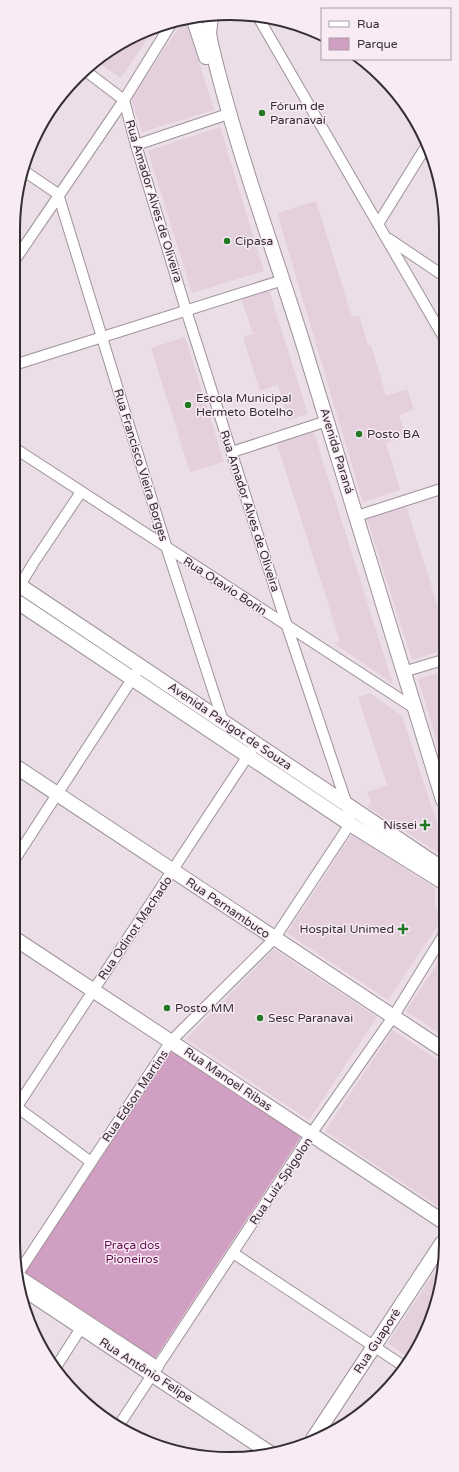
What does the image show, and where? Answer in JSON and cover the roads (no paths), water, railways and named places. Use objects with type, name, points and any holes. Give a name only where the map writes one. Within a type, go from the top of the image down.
[{"type":"street","name":"Avenida Paraná","points":[[211,21],[210,39],[227,108]]},
{"type":"street","name":"Avenida Paraná","points":[[195,23],[227,108],[283,280],[357,516],[439,787]]},
{"type":"street","points":[[261,23],[439,329]]},
{"type":"street","points":[[20,252],[58,194],[124,100],[169,29]]},
{"type":"street","points":[[89,74],[124,100]]},
{"type":"street","name":"Rua Amador Alves de Oliveira","points":[[124,100],[136,145],[186,310],[287,626],[347,805],[350,824]]},
{"type":"street","points":[[136,145],[227,108]]},
{"type":"street","points":[[378,224],[424,151]]},
{"type":"street","points":[[28,173],[58,194]]},
{"type":"street","name":"Rua Francisco Vieira Borges","points":[[58,194],[167,549],[223,721]]},
{"type":"street","points":[[386,238],[439,273]]},
{"type":"street","points":[[20,363],[283,280]]},
{"type":"street","points":[[232,452],[327,420]]},
{"type":"street","name":"Rua Otavio Borin","points":[[20,452],[167,549],[414,708]]},
{"type":"street","points":[[357,516],[439,490]]},
{"type":"street","points":[[20,583],[82,492]]},
{"type":"street","name":"Avenida Parigot de Souza","points":[[20,589],[140,666],[439,866]]},
{"type":"street","name":"Avenida Parigot de Souza","points":[[20,604],[216,733],[350,824],[439,880]]},
{"type":"street","points":[[403,672],[439,661]]},
{"type":"street","points":[[20,850],[140,666]]},
{"type":"street","points":[[216,733],[223,721]]},
{"type":"street","name":"Rua Odinot Machado","points":[[20,1099],[173,871],[256,743]]},
{"type":"street","name":"Rua Pernambuco","points":[[20,769],[439,1047]]},
{"type":"street","name":"Rua Edson Martins","points":[[22,1268],[171,1041],[274,939],[350,824]]},
{"type":"street","name":"Rua Luiz Spigolon","points":[[122,1422],[312,1134],[393,1017],[439,941]]},
{"type":"street","name":"Rua Manoel Ribas","points":[[20,942],[439,1219]]},
{"type":"street","points":[[20,1112],[91,1162]]},
{"type":"street","name":"Rua Guaporé","points":[[317,1432],[439,1248]]},
{"type":"street","points":[[233,1253],[400,1364]]},
{"type":"street","name":"Rua Antônio Felipe","points":[[23,1278],[264,1449]]},
{"type":"street","name":"Rua Antônio Felipe","points":[[26,1290],[82,1328],[155,1371]]},
{"type":"street","points":[[58,1364],[82,1328]]},
{"type":"place","name":"Fórum de Paranavaí","points":[[262,113]]},
{"type":"place","name":"Cipasa","points":[[227,241]]},
{"type":"place","name":"Escola Municipal Hermeto Botelho","points":[[188,405]]},
{"type":"place","name":"Posto BA","points":[[359,434]]},
{"type":"place","name":"Nissei","points":[[425,825]]},
{"type":"place","name":"Hospital Unimed","points":[[403,929]]},
{"type":"place","name":"Posto MM","points":[[167,1008]]},
{"type":"place","name":"Sesc Paranavai","points":[[260,1018]]},
{"type":"park label","name":"Praça dos Pioneiros","points":[[132,1252]]}]
